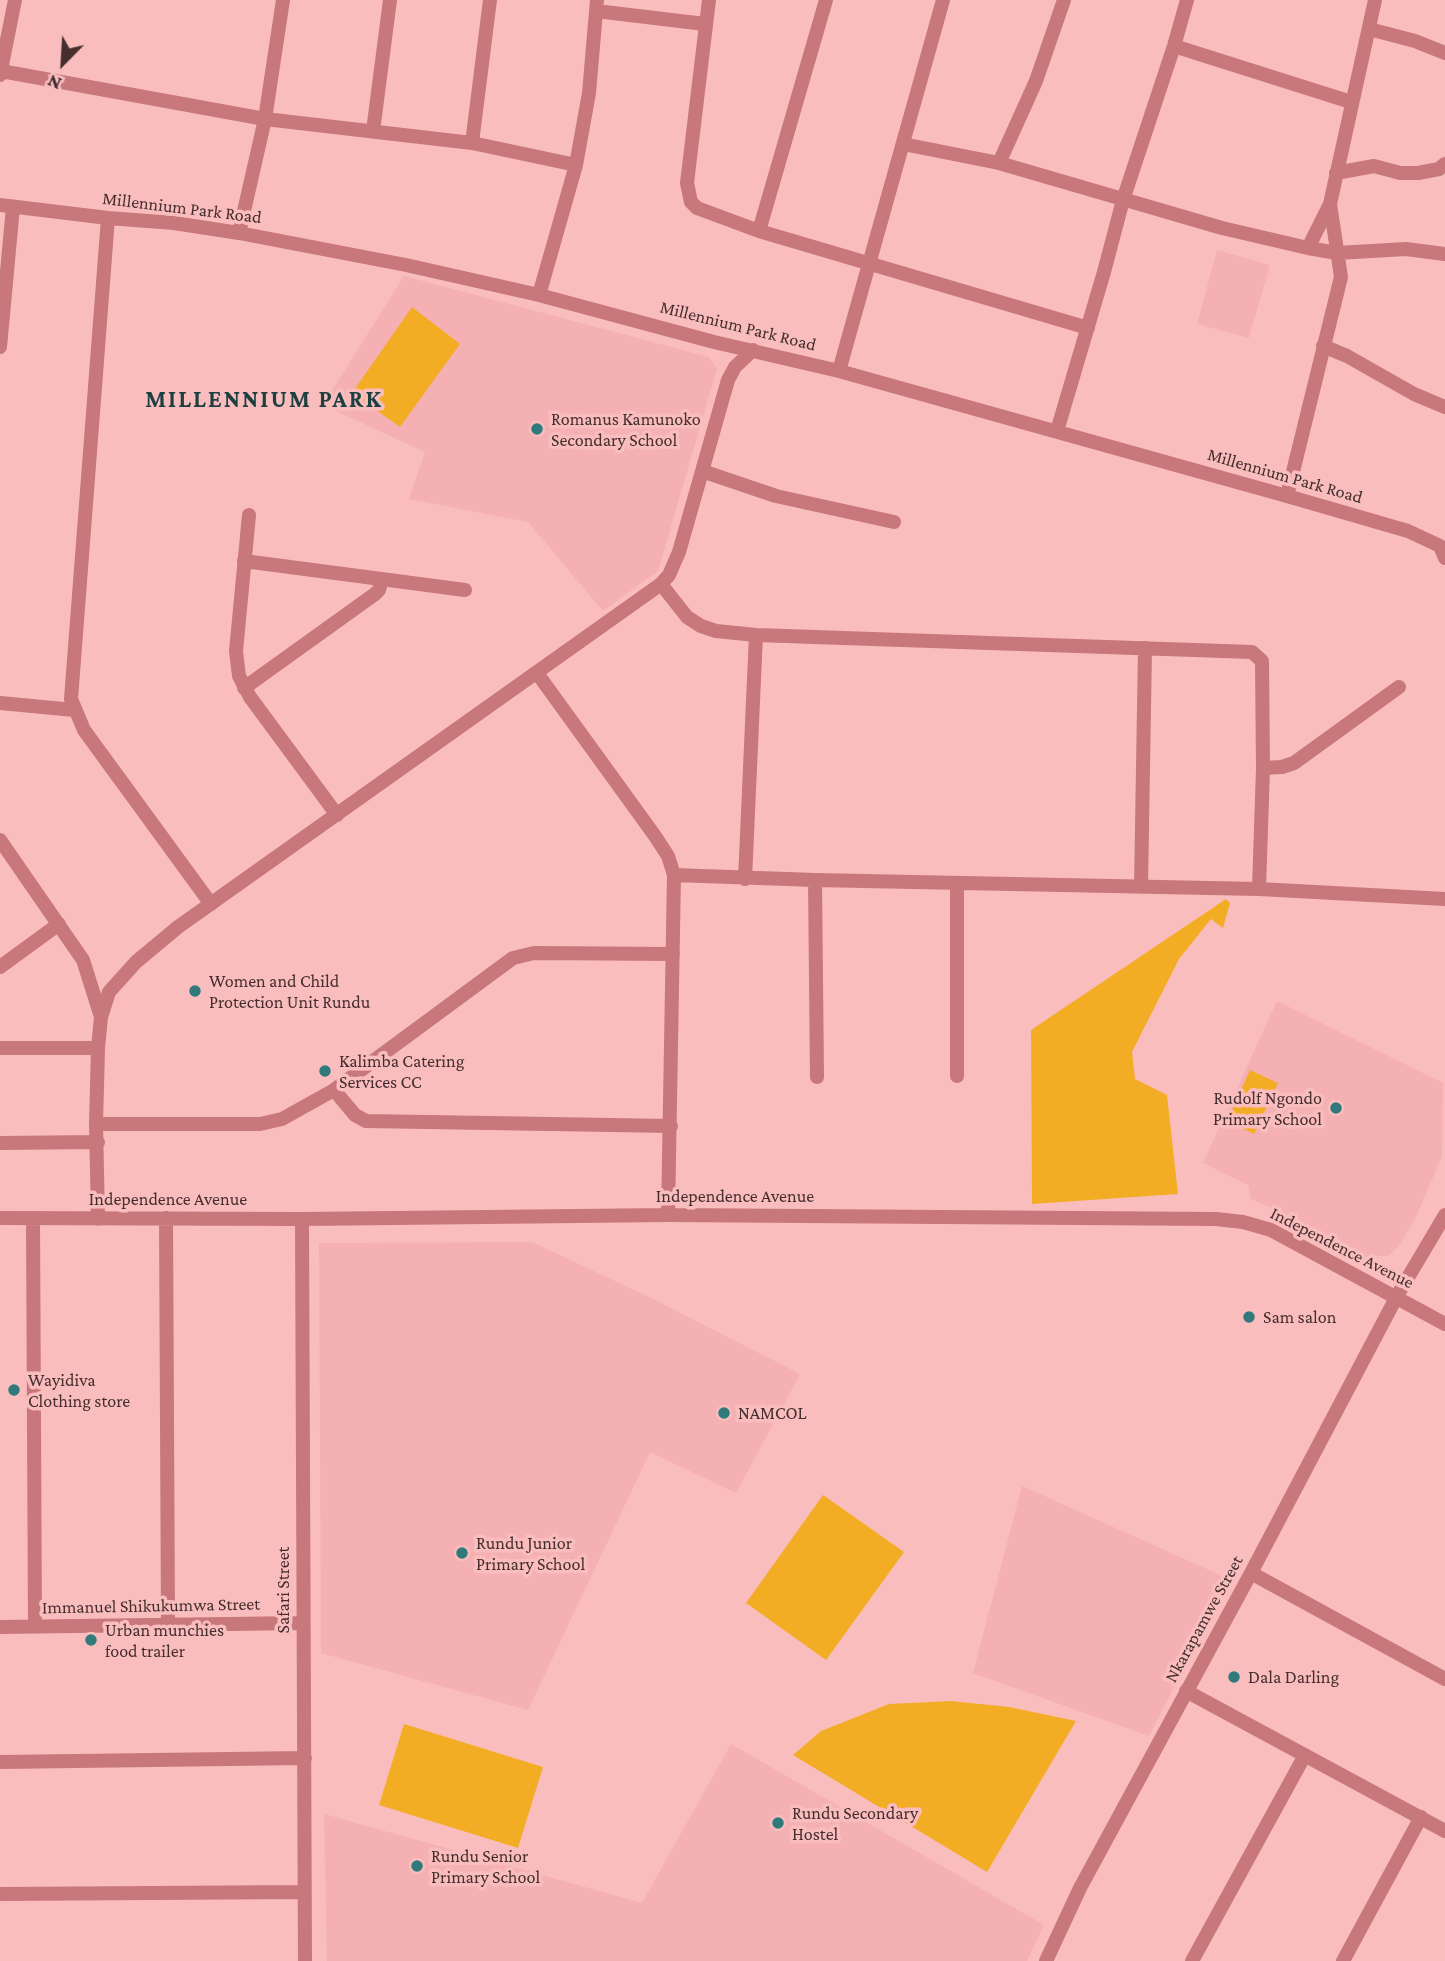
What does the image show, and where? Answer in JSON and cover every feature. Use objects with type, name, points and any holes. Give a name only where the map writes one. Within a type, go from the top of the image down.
[{"type":"street","points":[[15,0],[1,73],[265,119],[472,143],[576,165]]},
{"type":"street","points":[[239,233],[265,119],[283,0]]},
{"type":"street","points":[[373,131],[390,0]]},
{"type":"street","points":[[472,143],[491,0]]},
{"type":"street","points":[[709,0],[687,193],[697,208],[760,231],[1088,328]]},
{"type":"street","points":[[760,231],[826,0]]},
{"type":"street","points":[[839,371],[943,0]]},
{"type":"street","points":[[999,163],[1036,80],[1064,0]]},
{"type":"street","points":[[1057,431],[1123,200],[1187,0]]},
{"type":"street","points":[[1308,248],[1330,204],[1375,0]]},
{"type":"street","points":[[539,295],[576,165],[589,93],[597,5],[705,24]]},
{"type":"street","points":[[1369,29],[1445,53]]},
{"type":"street","points":[[1174,46],[1351,102]]},
{"type":"street","points":[[903,144],[999,163],[1222,228],[1308,248],[1337,253],[1406,249],[1445,254]]},
{"type":"street","points":[[1336,173],[1374,166],[1400,173],[1418,173],[1439,169],[1445,164]]},
{"type":"street","points":[[1287,496],[1340,277],[1330,204]]},
{"type":"street","points":[[0,347],[7,206]]},
{"type":"street","name":"Millennium Park Road","points":[[7,206],[174,223],[239,233],[406,265],[539,295],[714,342],[839,371],[1057,431],[1408,531],[1443,550]]},
{"type":"street","points":[[108,218],[71,689],[74,710],[84,730],[211,904]]},
{"type":"street","points":[[1323,346],[1347,356],[1414,394],[1445,407]]},
{"type":"street","points":[[98,1219],[98,1048],[101,1017],[109,992],[125,973],[178,927],[661,584],[675,564],[728,380],[735,367],[753,349]]},
{"type":"street","points":[[702,471],[776,496],[894,522]]},
{"type":"street","points":[[249,515],[236,651],[239,676],[244,688],[337,815]]},
{"type":"street","points":[[244,561],[465,590]]},
{"type":"street","points":[[244,688],[375,594],[382,579]]},
{"type":"street","points":[[661,584],[687,617],[716,631],[756,635],[1247,650],[1260,658],[1263,768],[1259,889]]},
{"type":"street","points":[[745,878],[756,635]]},
{"type":"street","points":[[1141,887],[1145,648]]},
{"type":"street","points":[[537,673],[655,836],[668,856],[674,874],[668,1215]]},
{"type":"street","points":[[1263,768],[1294,763],[1399,687]]},
{"type":"street","points":[[0,703],[74,710]]},
{"type":"street","points":[[1,843],[83,960],[101,1017]]},
{"type":"street","points":[[674,874],[815,880],[1259,889],[1445,899]]},
{"type":"street","points":[[815,880],[817,1077]]},
{"type":"street","points":[[957,883],[957,1076]]},
{"type":"street","points":[[0,967],[59,924]]},
{"type":"street","points":[[96,1124],[270,1122],[291,1115],[334,1090],[499,967],[523,954],[673,954]]},
{"type":"street","points":[[0,1048],[98,1048]]},
{"type":"street","points":[[334,1090],[355,1115],[366,1121],[671,1126]]},
{"type":"street","points":[[0,1143],[98,1142]]},
{"type":"street","name":"Independence Avenue","points":[[0,1218],[302,1219],[668,1215],[1216,1219],[1243,1222],[1271,1230],[1445,1324]]},
{"type":"street","points":[[1397,1296],[1445,1215]]},
{"type":"street","points":[[33,1218],[35,1627]]},
{"type":"street","points":[[166,1218],[168,1625]]},
{"type":"street","name":"Safari Street","points":[[302,1219],[305,1961]]},
{"type":"street","name":"Nkarapamwe Street","points":[[1046,1961],[1080,1888],[1397,1296]]},
{"type":"street","points":[[1251,1573],[1445,1679]]},
{"type":"street","name":"Immanuel Shikukumwa Street","points":[[0,1627],[303,1623]]},
{"type":"street","points":[[1186,1691],[1445,1830]]},
{"type":"street","points":[[1192,1961],[1305,1755]]},
{"type":"street","points":[[0,1762],[305,1758]]},
{"type":"street","points":[[1343,1961],[1420,1817]]},
{"type":"street","points":[[0,1894],[303,1892]]},
{"type":"shaded area","points":[[1217,250],[1270,265],[1249,338],[1197,324]]},
{"type":"shaded area","name":"Romanus Kamunoko Secondary School","points":[[404,276],[709,357],[717,369],[658,571],[603,611],[528,522],[409,499],[425,452],[323,405]]},
{"type":"shaded area","points":[[412,307],[460,344],[400,427],[352,393]]},
{"type":"shaded area","points":[[1226,899],[1230,903],[1223,928],[1211,919],[1179,959],[1132,1052],[1135,1079],[1167,1095],[1178,1194],[1032,1204],[1031,1030]]},
{"type":"shaded area","name":"Rudolf Ngondo Primary School","points":[[1277,1001],[1443,1083],[1442,1156],[1416,1217],[1398,1247],[1388,1256],[1353,1257],[1308,1237],[1312,1227],[1251,1199],[1248,1185],[1203,1163]]},
{"type":"shaded area","points":[[1250,1070],[1278,1083],[1254,1134],[1227,1121]]},
{"type":"shaded area","name":"Rundu Junior Primary School","points":[[532,1242],[651,1298],[800,1374],[736,1493],[650,1452],[528,1710],[321,1653],[319,1243]]},
{"type":"shaded area","points":[[1022,1486],[1229,1579],[1149,1736],[973,1673]]},
{"type":"shaded area","points":[[823,1495],[904,1552],[826,1660],[746,1603]]},
{"type":"shaded area","points":[[951,1701],[1009,1707],[1076,1721],[987,1872],[793,1755],[821,1731],[889,1704]]},
{"type":"shaded area","points":[[404,1724],[543,1767],[518,1848],[379,1805]]},
{"type":"shaded area","name":"Rundu Secondary Hostel","points":[[731,1744],[1044,1925],[1027,1961],[327,1961],[324,1814],[642,1903]]},
{"type":"place","name":"Romanus Kamunoko Secondary School","points":[[537,429]]},
{"type":"place","name":"Women and Child Protection Unit Rundu","points":[[195,991]]},
{"type":"place","name":"Kalimba Catering Services CC","points":[[325,1071]]},
{"type":"place","name":"Rudolf Ngondo Primary School","points":[[1336,1108]]},
{"type":"place","name":"Sam salon","points":[[1249,1317]]},
{"type":"place","name":"Wayidiva Clothing store","points":[[14,1390]]},
{"type":"place","name":"NAMCOL","points":[[724,1413]]},
{"type":"place","name":"Rundu Junior Primary School","points":[[462,1553]]},
{"type":"place","name":"Urban munchies food trailer","points":[[91,1640]]},
{"type":"place","name":"Dala Darling","points":[[1234,1677]]},
{"type":"place","name":"Rundu Secondary Hostel","points":[[778,1823]]},
{"type":"place","name":"Rundu Senior Primary School","points":[[417,1866]]},
{"type":"district","name":"MILLENNIUM PARK","points":[[264,400]]}]
